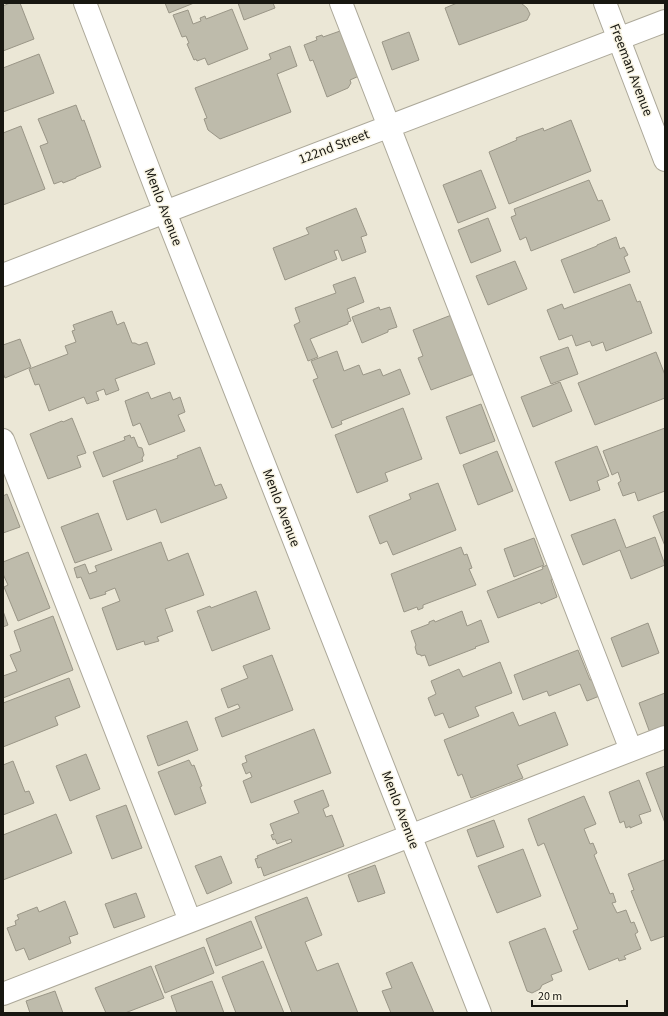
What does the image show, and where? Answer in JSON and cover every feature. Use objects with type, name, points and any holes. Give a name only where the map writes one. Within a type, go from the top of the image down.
[{"type":"street","name":"Menlo Avenue","points":[[85,3],[165,212],[480,1013]]},
{"type":"street","points":[[341,3],[631,750]]},
{"type":"street","name":"Freeman Avenue","points":[[605,3],[665,160]]},
{"type":"street","name":"122nd Street","points":[[3,276],[388,126],[665,21]]},
{"type":"street","points":[[3,440],[190,921]]},
{"type":"street","points":[[3,994],[665,737]]},
{"type":"building","points":[[10,3],[20,3],[34,39],[3,51],[3,6]]},
{"type":"building","points":[[165,3],[194,3],[169,13]]},
{"type":"building","points":[[238,3],[273,3],[275,8],[244,20]]},
{"type":"building","points":[[457,3],[521,3],[527,8],[530,14],[527,20],[459,45],[445,8]]},
{"type":"building","points":[[232,9],[248,49],[208,65],[205,58],[197,61],[196,59],[194,60],[187,44],[189,43],[186,36],[182,37],[173,15],[188,10],[193,24],[201,21],[200,18],[205,16],[206,19]]},
{"type":"building","points":[[343,30],[359,76],[350,80],[351,83],[348,88],[327,97],[313,60],[310,61],[304,45],[317,40],[316,37],[322,35],[323,37]]},
{"type":"building","points":[[409,32],[419,60],[392,70],[382,42]]},
{"type":"building","points":[[290,46],[297,66],[277,74],[291,112],[220,139],[208,130],[204,119],[207,118],[195,88],[271,59],[269,54]]},
{"type":"building","points":[[39,54],[54,93],[3,112],[3,68]]},
{"type":"building","points":[[76,105],[82,121],[84,120],[101,167],[63,183],[62,181],[54,184],[40,146],[48,143],[38,119]]},
{"type":"building","points":[[571,120],[591,171],[509,204],[489,152],[517,140],[516,138],[543,128],[544,131]]},
{"type":"building","points":[[21,126],[45,189],[3,205],[3,133]]},
{"type":"building","points":[[481,170],[496,208],[458,223],[443,185]]},
{"type":"building","points":[[589,180],[598,201],[602,200],[610,220],[531,251],[526,237],[520,240],[511,217],[516,215],[514,209]]},
{"type":"building","points":[[356,208],[367,235],[361,237],[366,252],[342,261],[338,250],[334,251],[337,259],[285,280],[273,248],[309,234],[306,228]]},
{"type":"building","points":[[488,218],[501,251],[471,263],[458,230]]},
{"type":"building","points":[[616,237],[620,249],[624,247],[628,255],[624,257],[630,272],[574,293],[561,260]]},
{"type":"building","points":[[515,261],[527,289],[488,305],[476,276]]},
{"type":"building","points":[[355,277],[364,302],[347,309],[351,321],[348,322],[348,324],[310,339],[318,357],[308,361],[294,325],[300,322],[295,308],[336,293],[333,285]]},
{"type":"building","points":[[630,284],[637,302],[640,301],[652,333],[606,351],[603,342],[592,346],[590,341],[576,346],[572,335],[559,340],[547,310],[562,304],[564,309]]},
{"type":"building","points":[[379,307],[380,310],[390,307],[397,327],[362,343],[352,317]]},
{"type":"building","points":[[112,311],[117,325],[124,322],[132,343],[139,345],[147,342],[155,364],[115,379],[119,390],[106,395],[104,389],[96,392],[99,400],[87,404],[84,397],[49,411],[39,384],[35,385],[29,369],[68,354],[65,346],[76,342],[72,331],[75,330],[73,325]]},
{"type":"building","points":[[454,314],[474,374],[431,390],[418,358],[423,356],[413,330]]},
{"type":"building","points":[[20,339],[31,367],[5,378],[3,373],[3,345]]},
{"type":"building","points":[[568,347],[578,374],[551,384],[540,357]]},
{"type":"building","points":[[337,351],[344,371],[359,365],[363,375],[380,369],[383,376],[400,369],[410,394],[341,421],[342,424],[332,428],[313,380],[318,378],[311,361]]},
{"type":"building","points":[[656,352],[665,375],[665,398],[595,425],[578,383]]},
{"type":"building","points":[[560,382],[572,411],[533,427],[521,397]]},
{"type":"building","points":[[148,392],[151,399],[170,392],[173,400],[180,397],[185,412],[178,415],[185,431],[149,445],[140,423],[133,426],[125,401]]},
{"type":"building","points":[[481,404],[495,441],[460,454],[446,417]]},
{"type":"building","points":[[403,408],[422,459],[385,473],[388,481],[357,493],[335,435]]},
{"type":"building","points":[[72,418],[86,453],[77,456],[81,467],[48,479],[30,434]]},
{"type":"building","points":[[665,428],[665,491],[638,501],[635,492],[623,496],[618,483],[621,481],[618,472],[612,475],[603,451]]},
{"type":"building","points":[[130,435],[131,438],[134,437],[138,447],[142,448],[144,455],[142,458],[143,461],[103,477],[93,452],[125,440],[124,437]]},
{"type":"building","points":[[597,446],[609,476],[597,481],[600,490],[570,501],[555,462]]},
{"type":"building","points":[[200,447],[215,486],[221,484],[227,498],[161,523],[156,509],[127,520],[113,481],[178,458],[177,456]]},
{"type":"building","points":[[497,451],[513,491],[478,505],[463,465]]},
{"type":"building","points":[[438,483],[456,530],[393,555],[387,541],[380,544],[369,516],[411,499],[409,494]]},
{"type":"building","points":[[7,494],[20,527],[3,533],[3,496]]},
{"type":"building","points":[[665,511],[665,546],[653,516]]},
{"type":"building","points":[[98,513],[112,550],[75,563],[61,527]]},
{"type":"building","points":[[615,519],[626,548],[655,537],[665,565],[631,579],[620,550],[583,565],[571,535]]},
{"type":"building","points":[[534,538],[544,565],[514,577],[504,549]]},
{"type":"building","points":[[161,542],[168,561],[188,553],[204,595],[165,609],[173,631],[157,637],[159,641],[145,645],[144,641],[117,650],[102,608],[120,601],[115,588],[105,592],[106,594],[90,599],[81,577],[77,578],[74,568],[85,564],[89,574],[97,571],[95,566]]},
{"type":"building","points":[[461,547],[464,555],[467,554],[472,568],[469,569],[476,585],[423,605],[423,608],[418,610],[417,607],[404,612],[391,574]]},
{"type":"building","points":[[28,552],[50,608],[18,621],[4,587],[8,585],[3,574],[3,562]]},
{"type":"building","points":[[553,563],[559,577],[551,580],[557,597],[541,604],[540,602],[498,618],[487,591],[543,569],[542,567]]},
{"type":"building","points":[[256,591],[270,629],[212,651],[197,611],[210,606],[211,608]]},
{"type":"building","points":[[3,611],[8,625],[3,627]]},
{"type":"building","points":[[462,611],[467,626],[481,620],[489,642],[429,666],[425,655],[421,656],[417,654],[415,647],[416,645],[411,631],[429,624],[429,622],[434,620],[435,622]]},
{"type":"building","points":[[53,616],[73,670],[3,698],[3,676],[17,671],[10,655],[21,651],[14,631]]},
{"type":"building","points":[[648,623],[659,653],[622,667],[611,638]]},
{"type":"building","points":[[578,650],[590,680],[596,678],[602,695],[587,701],[580,684],[549,696],[547,691],[523,700],[514,675]]},
{"type":"building","points":[[272,655],[293,710],[222,737],[215,718],[240,708],[238,704],[228,708],[221,689],[248,678],[243,666]]},
{"type":"building","points":[[500,662],[512,693],[475,707],[479,716],[449,728],[443,713],[435,716],[428,698],[436,694],[431,681],[459,669],[463,677]]},
{"type":"building","points":[[69,678],[80,707],[55,717],[58,725],[3,747],[3,703]]},
{"type":"building","points":[[665,693],[665,727],[650,733],[639,703]]},
{"type":"building","points":[[513,712],[519,726],[555,712],[568,745],[517,765],[523,778],[471,798],[462,774],[458,776],[444,740]]},
{"type":"building","points":[[187,721],[198,750],[158,766],[147,736]]},
{"type":"building","points":[[314,729],[331,773],[251,803],[243,781],[252,777],[250,772],[246,774],[242,764],[247,762],[245,756]]},
{"type":"building","points":[[86,754],[100,789],[70,801],[56,766]]},
{"type":"building","points":[[189,760],[192,766],[194,765],[202,786],[200,787],[206,803],[175,815],[158,772]]},
{"type":"building","points":[[13,761],[25,792],[29,791],[34,803],[3,815],[3,765]]},
{"type":"building","points":[[665,766],[665,823],[646,773]]},
{"type":"building","points":[[639,780],[651,811],[639,815],[642,823],[626,828],[624,821],[620,823],[609,792]]},
{"type":"building","points":[[323,790],[329,806],[323,809],[326,817],[332,815],[344,846],[264,876],[261,867],[258,868],[255,859],[258,858],[257,856],[292,842],[291,839],[277,844],[271,835],[274,834],[270,824],[299,813],[294,801]]},
{"type":"building","points":[[584,796],[596,824],[584,829],[590,844],[593,843],[597,853],[594,855],[610,894],[613,893],[616,902],[612,903],[617,913],[626,910],[631,923],[634,922],[638,932],[635,934],[641,949],[624,956],[626,959],[619,961],[618,958],[589,970],[573,931],[578,929],[544,843],[538,846],[528,819]]},
{"type":"building","points":[[126,805],[142,848],[112,859],[96,816]]},
{"type":"building","points":[[56,814],[72,853],[3,880],[3,835]]},
{"type":"building","points":[[494,820],[504,847],[477,857],[467,830]]},
{"type":"building","points":[[523,849],[541,896],[497,913],[478,866]]},
{"type":"building","points":[[221,856],[232,883],[207,894],[195,866]]},
{"type":"building","points":[[664,860],[665,936],[651,941],[631,891],[634,890],[628,874]]},
{"type":"building","points":[[375,865],[385,893],[358,902],[348,875]]},
{"type":"building","points":[[136,893],[145,917],[114,928],[105,904]]},
{"type":"building","points":[[307,897],[322,935],[305,942],[317,971],[338,963],[358,1013],[292,1013],[255,917]]},
{"type":"building","points":[[65,901],[78,934],[69,937],[71,943],[29,960],[24,948],[16,951],[7,928],[16,925],[15,921],[19,919],[17,915],[37,907],[39,912]]},
{"type":"building","points":[[251,921],[262,948],[216,966],[206,939]]},
{"type":"building","points":[[545,928],[562,971],[551,975],[553,980],[542,985],[540,989],[532,993],[527,991],[509,942]]},
{"type":"building","points":[[204,947],[214,973],[165,993],[155,966]]},
{"type":"building","points":[[263,961],[284,1013],[236,1013],[222,977]]},
{"type":"building","points":[[412,962],[434,1013],[391,1013],[382,991],[392,988],[386,973]]},
{"type":"building","points":[[151,966],[164,998],[125,1013],[106,1013],[95,988]]},
{"type":"building","points":[[212,981],[224,1013],[177,1013],[171,996]]},
{"type":"building","points":[[55,991],[63,1013],[30,1013],[26,1001]]}]
